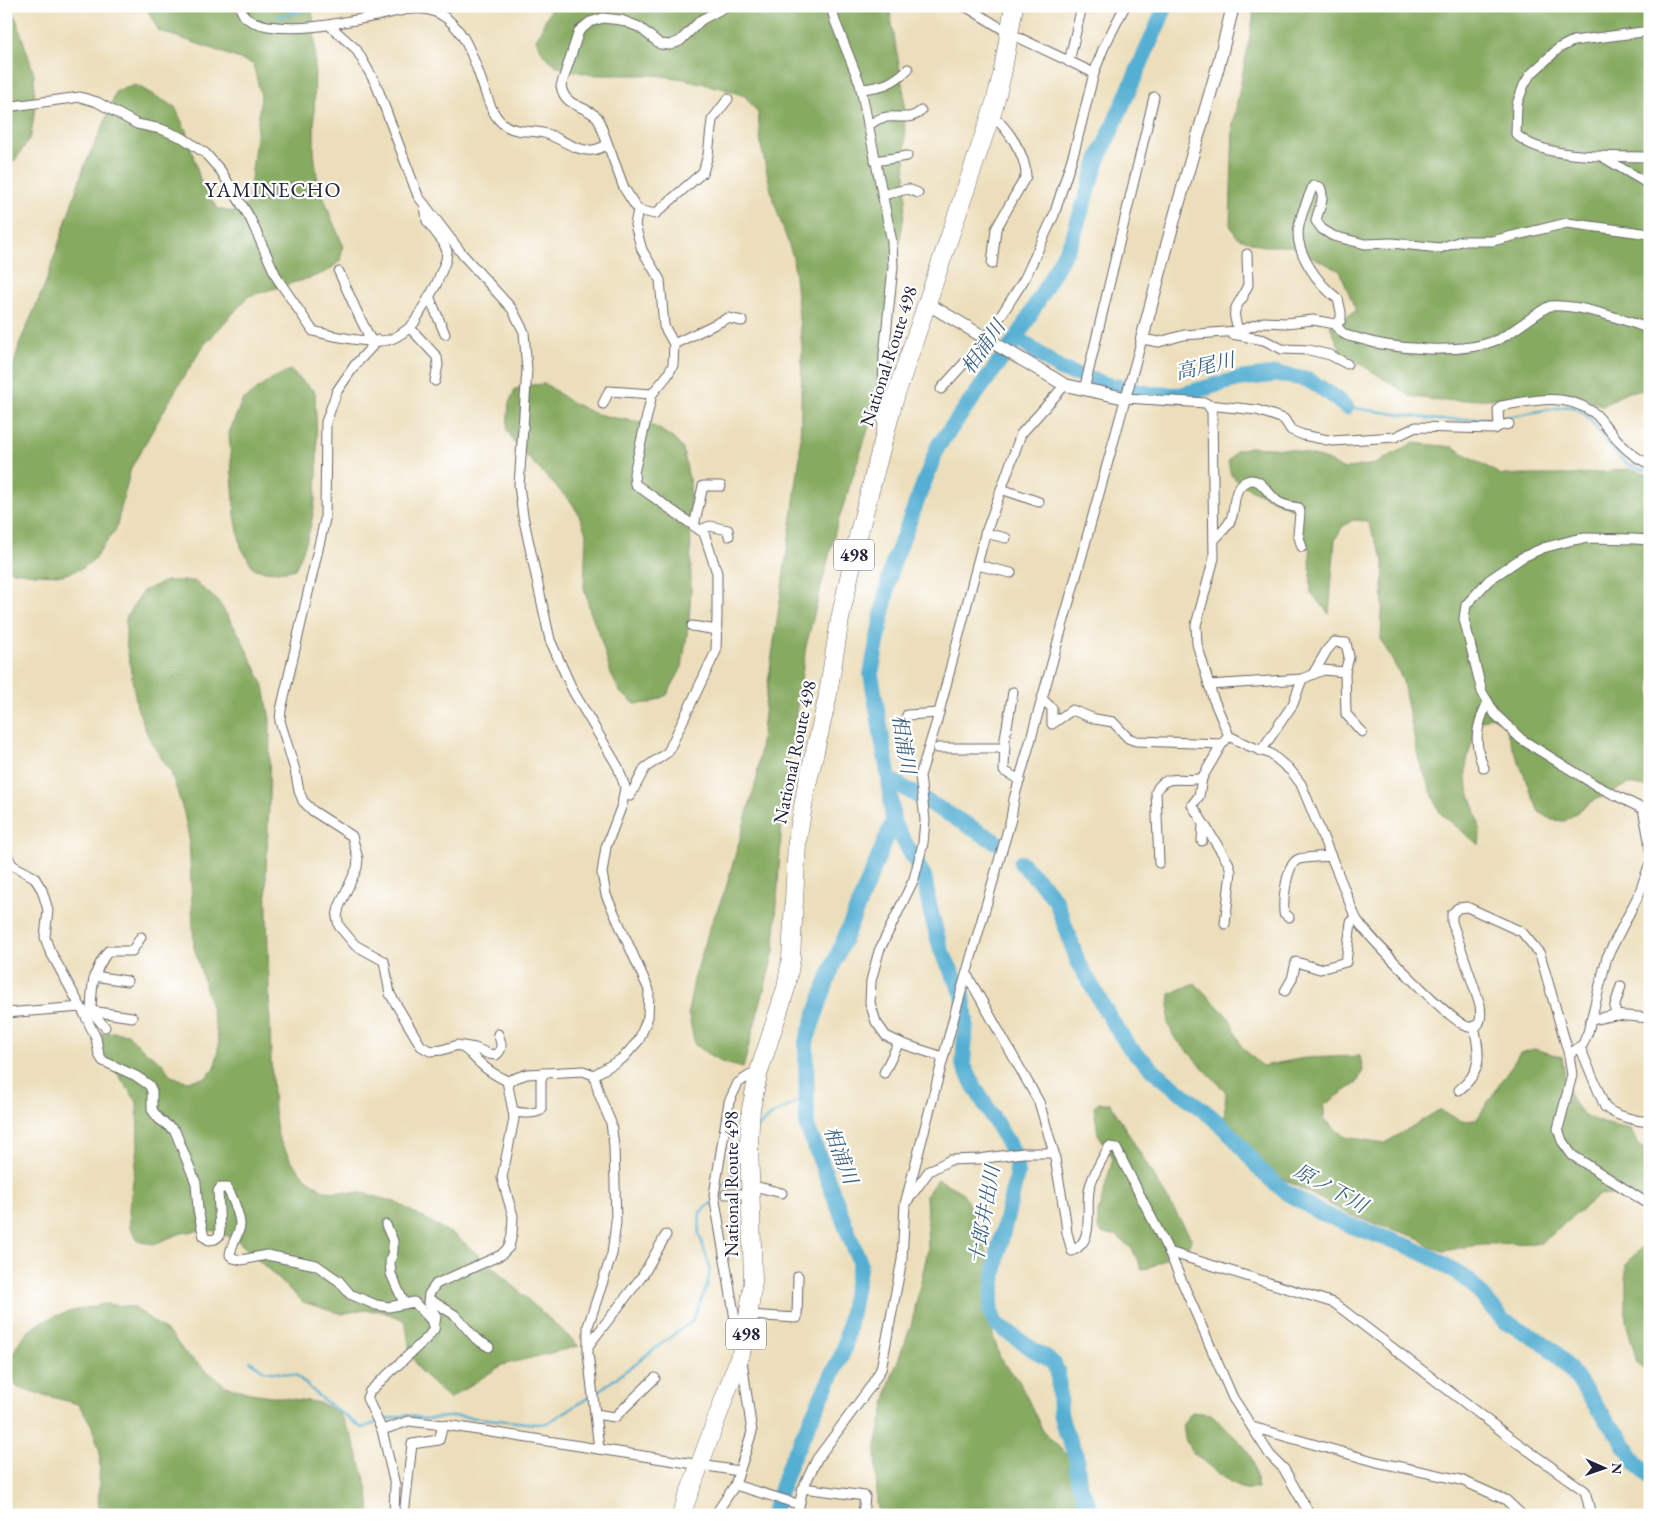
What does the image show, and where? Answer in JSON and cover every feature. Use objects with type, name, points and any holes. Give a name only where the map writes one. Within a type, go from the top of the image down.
[{"type":"highway","name":"National Route 498","points":[[681,1515],[741,1353],[749,1315],[753,1282],[750,1116],[760,1068],[786,988],[791,959],[797,842],[806,790],[828,700],[848,581],[894,400],[991,114],[1002,75],[1014,6]]},
{"type":"street","points":[[240,6],[245,18],[254,23],[287,29],[329,25],[409,10],[426,9],[438,12],[457,29],[468,46],[492,112],[506,126],[522,131],[546,133],[585,150],[594,150],[607,145]]},
{"type":"street","points":[[630,796],[645,768],[668,752],[716,651],[717,573],[704,533],[635,484],[634,473],[652,394],[668,376],[673,365],[674,344],[664,326],[660,280],[642,250],[635,225],[638,210],[624,188],[598,118],[591,110],[567,101],[562,94],[561,86],[579,32],[590,22],[603,18],[621,20],[639,27],[660,44],[670,44],[680,41],[702,20],[728,6]]},
{"type":"street","points":[[832,6],[835,21],[861,89],[892,242],[893,267],[884,355],[882,442]]},
{"type":"street","points":[[965,6],[1010,33],[1094,73]]},
{"type":"street","points":[[1069,62],[1082,6]]},
{"type":"street","points":[[941,389],[989,341],[1025,278],[1054,215],[1075,149],[1094,73],[1103,49],[1125,6]]},
{"type":"street","points":[[797,1515],[796,1503],[817,1459],[871,1386],[881,1368],[902,1260],[905,1204],[955,1013],[1011,819],[1042,699],[1219,63],[1233,6]]},
{"type":"street","points":[[329,25],[356,49],[376,84],[418,196],[463,255],[512,309],[524,332],[527,370],[519,486],[522,516],[550,640],[573,691],[618,767],[625,787],[622,805],[606,847],[602,872],[606,895],[648,990],[648,1017],[639,1040],[623,1058],[594,1075],[584,1072],[527,1074],[507,1081]]},
{"type":"street","points":[[1650,31],[1573,41],[1559,48],[1530,75],[1524,85],[1517,104],[1516,134],[1531,144],[1558,153],[1650,157]]},
{"type":"street","points":[[861,89],[878,88],[889,84],[908,68]]},
{"type":"street","points":[[6,108],[80,97],[97,102],[137,124],[161,129],[183,138],[205,153],[221,171],[250,218],[277,278],[313,331],[335,337],[389,340],[410,328],[429,296],[446,260],[447,251],[443,242],[427,221],[425,205]]},
{"type":"street","points":[[1084,387],[1154,97]]},
{"type":"street","points":[[638,210],[655,214],[703,172],[708,155],[712,120],[728,99]]},
{"type":"street","points":[[868,126],[882,118],[909,118],[916,116],[921,111]]},
{"type":"street","points":[[991,114],[1003,124],[1024,160],[1026,169],[1026,176],[996,229],[992,264]]},
{"type":"street","points":[[875,161],[907,156]]},
{"type":"street","points":[[1601,156],[1650,185]]},
{"type":"street","points":[[1335,324],[1341,320],[1338,299],[1326,290],[1306,260],[1298,242],[1298,227],[1313,186],[1320,187],[1323,193],[1316,221],[1322,229],[1333,236],[1365,244],[1392,243],[1440,248],[1461,241],[1492,241],[1567,224],[1650,234]]},
{"type":"street","points":[[882,196],[908,190],[918,193]]},
{"type":"street","points":[[1239,331],[1234,317],[1235,310],[1248,285],[1247,254]]},
{"type":"street","points":[[339,272],[375,340]]},
{"type":"street","points":[[1240,301],[1251,289]]},
{"type":"street","points":[[429,296],[444,334]]},
{"type":"street","points":[[928,304],[1065,385],[1126,394],[1135,400],[1200,402],[1208,405],[1257,410],[1284,419],[1291,430],[1303,435],[1334,441],[1395,437],[1416,427],[1495,429],[1499,425],[1509,424]]},
{"type":"street","points":[[1142,339],[1158,342],[1184,335],[1239,331],[1264,322],[1286,323],[1313,320],[1335,324],[1344,334],[1370,343],[1400,347],[1460,348],[1499,339],[1523,325],[1548,306],[1572,306],[1633,322],[1650,329]]},
{"type":"street","points":[[674,344],[728,318],[742,321]]},
{"type":"street","points":[[410,328],[437,357],[436,381]]},
{"type":"street","points":[[1227,332],[1264,340],[1282,349],[1310,350],[1330,355],[1347,364]]},
{"type":"street","points":[[375,340],[337,391],[326,422],[325,519],[280,721],[303,801],[313,811],[352,836],[355,843],[358,859],[357,868],[339,907],[337,917],[339,926],[355,945],[384,961],[390,994],[421,1046],[430,1051],[460,1046],[475,1048],[496,1055],[502,1047],[498,1034]]},
{"type":"street","points":[[943,1058],[886,1036],[876,1022],[870,1004],[870,981],[880,951],[914,879],[923,843],[925,820],[920,776],[939,713],[985,533],[1021,434],[1065,385]]},
{"type":"street","points":[[603,404],[609,391],[652,394]]},
{"type":"street","points":[[1499,425],[1498,412],[1501,406],[1560,398],[1579,404],[1595,413],[1625,450],[1650,464]]},
{"type":"street","points":[[1208,405],[1212,411],[1214,558],[1196,625],[1197,644],[1224,728],[1229,736],[1270,754],[1284,765],[1301,784],[1356,919],[1394,962],[1438,1005],[1462,1024],[1469,1027],[1474,1026],[1478,1024],[1482,1016],[1480,1004],[1452,922],[1452,914],[1458,908],[1467,907],[1522,932],[1532,942],[1540,954],[1546,970],[1569,1055],[1572,1074],[1558,1129],[1562,1141],[1572,1156],[1650,1205]]},
{"type":"street","points":[[1214,540],[1231,520],[1238,489],[1245,482],[1253,480],[1261,483],[1272,497],[1280,503],[1299,508],[1298,534],[1302,547]]},
{"type":"street","points":[[697,528],[703,486],[721,486]]},
{"type":"street","points":[[1001,489],[1039,502]]},
{"type":"street","points":[[697,528],[710,526],[728,530],[729,536]]},
{"type":"street","points":[[985,533],[1006,538]]},
{"type":"street","points":[[1643,809],[1597,786],[1521,739],[1495,714],[1482,692],[1464,619],[1466,605],[1489,580],[1523,557],[1543,548],[1586,538],[1650,540]]},
{"type":"street","points":[[977,564],[1011,573]]},
{"type":"street","points":[[692,626],[717,630]]},
{"type":"street","points":[[1313,674],[1334,642],[1346,643],[1349,657],[1345,672],[1346,714],[1362,732]]},
{"type":"street","points":[[1209,685],[1302,678],[1322,670],[1345,672]]},
{"type":"street","points":[[1261,751],[1293,704],[1302,678]]},
{"type":"street","points":[[1013,692],[1005,748],[1004,771],[1020,780]]},
{"type":"street","points":[[1042,699],[1052,708],[1052,724],[1072,710],[1095,719],[1113,722],[1128,738],[1136,741],[1222,744]]},
{"type":"street","points":[[1484,768],[1478,755],[1477,734],[1481,716],[1488,702]]},
{"type":"street","points":[[907,715],[939,713]]},
{"type":"street","points":[[1225,924],[1231,872],[1230,864],[1192,805],[1199,796],[1202,778],[1222,744],[1229,736]]},
{"type":"street","points":[[938,748],[1005,748]]},
{"type":"street","points":[[1159,862],[1156,792],[1159,784],[1166,780],[1194,780],[1202,778]]},
{"type":"street","points":[[1643,809],[1650,802]]},
{"type":"street","points":[[1643,809],[1650,851]]},
{"type":"street","points":[[1202,841],[1203,824]]},
{"type":"street","points":[[6,852],[12,865],[34,877],[42,890],[48,910],[45,936],[49,950],[86,1011],[96,1038],[99,1055],[103,1062],[150,1084],[152,1110],[158,1119],[175,1131],[196,1183],[198,1210],[204,1236],[209,1240],[219,1236],[218,1191],[220,1188],[227,1188],[232,1196],[240,1224],[230,1248],[230,1255],[233,1258],[241,1260],[267,1255],[316,1265],[339,1281],[350,1294],[376,1305],[388,1307],[414,1302],[431,1320],[434,1329]]},
{"type":"street","points":[[1289,916],[1284,913],[1283,904],[1290,867],[1298,860],[1331,856]]},
{"type":"street","points":[[1569,1055],[1583,1044],[1607,957],[1639,894],[1650,863]]},
{"type":"street","points":[[1285,991],[1292,979],[1296,962],[1320,969],[1346,962],[1351,922],[1356,919]]},
{"type":"street","points":[[86,1011],[94,976],[108,951],[132,951],[141,937]]},
{"type":"street","points":[[967,975],[1039,1102],[1054,1153],[1065,1216],[1066,1233],[1072,1250],[1079,1248],[1085,1238],[1088,1223],[1087,1198],[1090,1185],[1109,1146],[1116,1148],[1169,1252],[1230,1391],[1270,1454],[1284,1469],[1310,1515]]},
{"type":"street","points":[[94,976],[127,981]]},
{"type":"street","points":[[1615,1015],[1621,986]]},
{"type":"street","points":[[86,1011],[105,1027]]},
{"type":"street","points":[[6,1013],[86,1011],[132,1017]]},
{"type":"street","points":[[1591,1020],[1615,1015],[1650,1018]]},
{"type":"street","points":[[1459,1090],[1475,1074],[1478,1046],[1474,1026]]},
{"type":"street","points":[[884,1073],[899,1042]]},
{"type":"street","points":[[394,1515],[395,1485],[381,1428],[367,1398],[370,1391],[434,1329],[436,1316],[428,1303],[429,1294],[436,1284],[501,1255],[509,1247],[513,1216],[502,1178],[514,1120],[507,1081],[488,1070],[467,1049],[460,1046]]},
{"type":"street","points":[[1580,1047],[1605,1107],[1610,1112],[1642,1122],[1650,1122]]},
{"type":"street","points":[[715,1515],[735,1485],[752,1432],[741,1353],[714,1195],[729,1102],[738,1083],[760,1068]]},
{"type":"street","points":[[513,1111],[518,1113],[538,1112],[541,1110],[541,1080],[544,1073]]},
{"type":"street","points":[[594,1075],[599,1094],[611,1123],[614,1146],[616,1222],[612,1254],[588,1326],[588,1346],[599,1449]]},
{"type":"street","points":[[905,1204],[929,1172],[950,1160],[979,1159],[1023,1153],[1054,1153]]},
{"type":"street","points":[[726,1194],[750,1189],[782,1193]]},
{"type":"street","points":[[386,1225],[393,1241],[390,1274],[404,1303]]},
{"type":"street","points":[[588,1346],[643,1275],[666,1235]]},
{"type":"street","points":[[1169,1252],[1334,1303],[1512,1439],[1585,1490],[1591,1515]]},
{"type":"street","points":[[749,1315],[797,1318],[798,1276]]},
{"type":"street","points":[[429,1299],[455,1315],[476,1339],[489,1347]]},
{"type":"street","points":[[595,1414],[615,1418],[652,1384]]},
{"type":"street","points":[[381,1428],[410,1421],[443,1425],[738,1472]]},
{"type":"street","points":[[404,1515],[412,1444],[440,1440],[443,1425]]},
{"type":"street","points":[[1252,1427],[1377,1462],[1461,1480],[1506,1500],[1522,1515]]},
{"type":"street","points":[[735,1485],[796,1503]]},
{"type":"street","points":[[803,1488],[866,1496],[863,1515]]},
{"type":"green space","points":[[6,6],[12,6],[34,74],[35,107],[31,136],[16,159],[6,170]]},
{"type":"green space","points":[[148,6],[312,6],[315,39],[314,152],[317,177],[343,245],[340,261],[328,271],[313,277],[249,296],[204,345],[131,468],[116,529],[94,559],[83,568],[63,575],[6,570],[6,394],[20,342],[45,285],[84,167],[104,124],[116,91],[136,85],[175,107],[186,131],[202,186],[218,209],[232,212],[248,204],[261,96],[253,64],[159,31],[149,13]]},
{"type":"green space","points":[[552,6],[889,6],[904,94],[906,200],[876,405],[836,528],[806,646],[783,803],[774,952],[743,1068],[721,1062],[695,1045],[688,1012],[694,980],[709,930],[726,888],[757,778],[765,704],[800,456],[802,347],[793,257],[773,199],[761,146],[758,113],[745,96],[684,79],[655,75],[592,75],[558,67],[544,55],[536,40]]},
{"type":"green space","points":[[1254,6],[1650,6],[1650,390],[1626,392],[1603,406],[1578,395],[1440,401],[1410,396],[1341,351],[1330,326],[1356,311],[1340,271],[1291,246],[1262,246],[1237,237],[1230,225],[1233,123]]},
{"type":"green space","points":[[290,370],[315,392],[317,482],[315,504],[311,526],[295,569],[279,572],[265,571],[254,569],[241,547],[235,515],[229,433],[242,401],[271,379]]},
{"type":"green space","points":[[546,384],[569,401],[593,413],[637,421],[656,427],[674,439],[683,449],[690,484],[691,588],[689,621],[682,667],[667,695],[650,703],[635,704],[620,692],[611,674],[584,587],[586,533],[579,515],[572,503],[515,444],[507,429],[509,403],[515,389]]},
{"type":"green space","points":[[1413,443],[1453,447],[1501,475],[1572,475],[1629,469],[1650,475],[1650,788],[1629,784],[1591,802],[1565,821],[1552,820],[1539,812],[1503,723],[1491,716],[1479,723],[1470,749],[1466,769],[1467,785],[1478,818],[1479,845],[1440,813],[1419,761],[1402,678],[1381,640],[1384,561],[1367,521],[1353,520],[1342,527],[1335,540],[1329,614],[1311,593],[1310,552],[1294,510],[1242,485],[1231,475],[1228,462],[1236,451],[1249,447],[1290,449],[1330,461],[1342,469],[1375,464]]},
{"type":"green space","points":[[166,581],[194,581],[218,601],[240,636],[264,686],[270,720],[266,872],[271,1062],[278,1137],[291,1160],[304,1176],[324,1191],[362,1193],[395,1202],[456,1236],[579,1346],[502,1365],[449,1399],[420,1371],[410,1353],[406,1324],[402,1319],[380,1311],[360,1310],[342,1314],[303,1302],[237,1240],[215,1231],[202,1230],[182,1233],[154,1244],[140,1242],[130,1229],[129,1209],[138,1146],[137,1102],[100,1048],[100,1034],[113,1032],[128,1034],[144,1050],[162,1063],[171,1076],[186,1081],[205,1078],[215,1068],[219,1043],[194,947],[189,838],[184,813],[171,772],[150,741],[137,707],[126,642],[126,617],[143,591]]},
{"type":"green space","points":[[1195,983],[1230,1019],[1241,1046],[1262,1066],[1305,1058],[1360,1056],[1363,1070],[1357,1083],[1324,1105],[1324,1119],[1345,1137],[1385,1143],[1439,1110],[1464,1122],[1477,1119],[1520,1053],[1534,1049],[1562,1057],[1569,1091],[1581,1112],[1597,1121],[1630,1129],[1639,1146],[1650,1152],[1650,1373],[1637,1363],[1626,1321],[1626,1264],[1646,1243],[1648,1230],[1647,1216],[1638,1204],[1613,1194],[1599,1195],[1541,1243],[1483,1244],[1443,1251],[1430,1247],[1419,1238],[1350,1215],[1256,1164],[1224,1119],[1226,1092],[1174,1037],[1168,1023],[1170,994]]},
{"type":"green space","points":[[1099,1103],[1110,1103],[1191,1238],[1191,1244],[1149,1268],[1142,1269],[1132,1249],[1116,1235],[1103,1234],[1098,1228],[1098,1213],[1113,1158],[1098,1134],[1094,1107]]},
{"type":"green space","points":[[938,1179],[963,1193],[982,1233],[989,1261],[992,1332],[1000,1358],[1019,1381],[1043,1431],[1071,1459],[1088,1515],[880,1515],[877,1504],[876,1447],[890,1381],[911,1326],[928,1250],[926,1195]]},
{"type":"green space","points":[[106,1304],[134,1307],[171,1335],[185,1353],[226,1386],[250,1393],[321,1403],[339,1413],[353,1439],[368,1490],[370,1515],[98,1515],[100,1452],[91,1424],[78,1404],[18,1388],[12,1381],[9,1371],[17,1346],[25,1335],[36,1326],[63,1314]]},
{"type":"green space","points":[[1192,1412],[1211,1414],[1247,1450],[1253,1462],[1258,1489],[1244,1489],[1230,1483],[1192,1452],[1185,1439],[1183,1424]]},
{"type":"waterway","points":[[277,17],[300,12],[311,6]]},
{"type":"waterway","name":"相浦川","points":[[772,1515],[789,1465],[844,1350],[860,1263],[807,1126],[806,1042],[828,978],[893,822],[889,779],[871,674],[891,569],[938,446],[1017,338],[1072,240],[1098,160],[1166,6]]},
{"type":"waterway","name":"高尾川","points":[[1017,338],[1060,369],[1105,384],[1150,394],[1180,395],[1238,379],[1279,374],[1308,380],[1329,393],[1346,407]]},
{"type":"waterway","points":[[1346,407],[1440,420],[1496,418]]},
{"type":"waterway","points":[[1501,418],[1571,407],[1581,411],[1590,419],[1614,452],[1624,461],[1636,468],[1650,470]]},
{"type":"waterway","name":"原ノ下川","points":[[889,779],[996,842]]},
{"type":"waterway","name":"十郎井出川","points":[[893,822],[924,876],[930,909],[941,950],[963,994],[966,1022],[963,1064],[1015,1155],[1017,1174],[998,1252],[990,1310],[996,1324],[1054,1364],[1058,1373],[1060,1413],[1064,1428],[1076,1456],[1079,1483],[1095,1515]]},
{"type":"waterway","name":"原ノ下川","points":[[1021,863],[1056,901],[1078,962],[1113,1023],[1130,1048],[1159,1075],[1213,1118],[1234,1138],[1262,1172],[1287,1193],[1319,1212],[1410,1247],[1437,1260],[1469,1281],[1504,1321],[1542,1342],[1558,1355],[1619,1435],[1635,1462],[1650,1477]]},
{"type":"waterway","points":[[758,1127],[772,1115],[807,1097]]},
{"type":"waterway","points":[[718,1198],[724,1184],[732,1176],[735,1168],[737,1145],[742,1141]]},
{"type":"waterway","points":[[596,1393],[692,1321],[707,1286],[710,1268],[699,1233],[700,1212],[712,1203]]},
{"type":"waterway","points":[[250,1361],[264,1371],[296,1375],[322,1399],[362,1428],[376,1423]]},
{"type":"waterway","points":[[381,1421],[406,1415],[425,1419],[458,1416],[537,1424],[547,1423],[591,1396]]},
{"type":"district","name":"YAMINECHO","points":[[273,190]]}]
